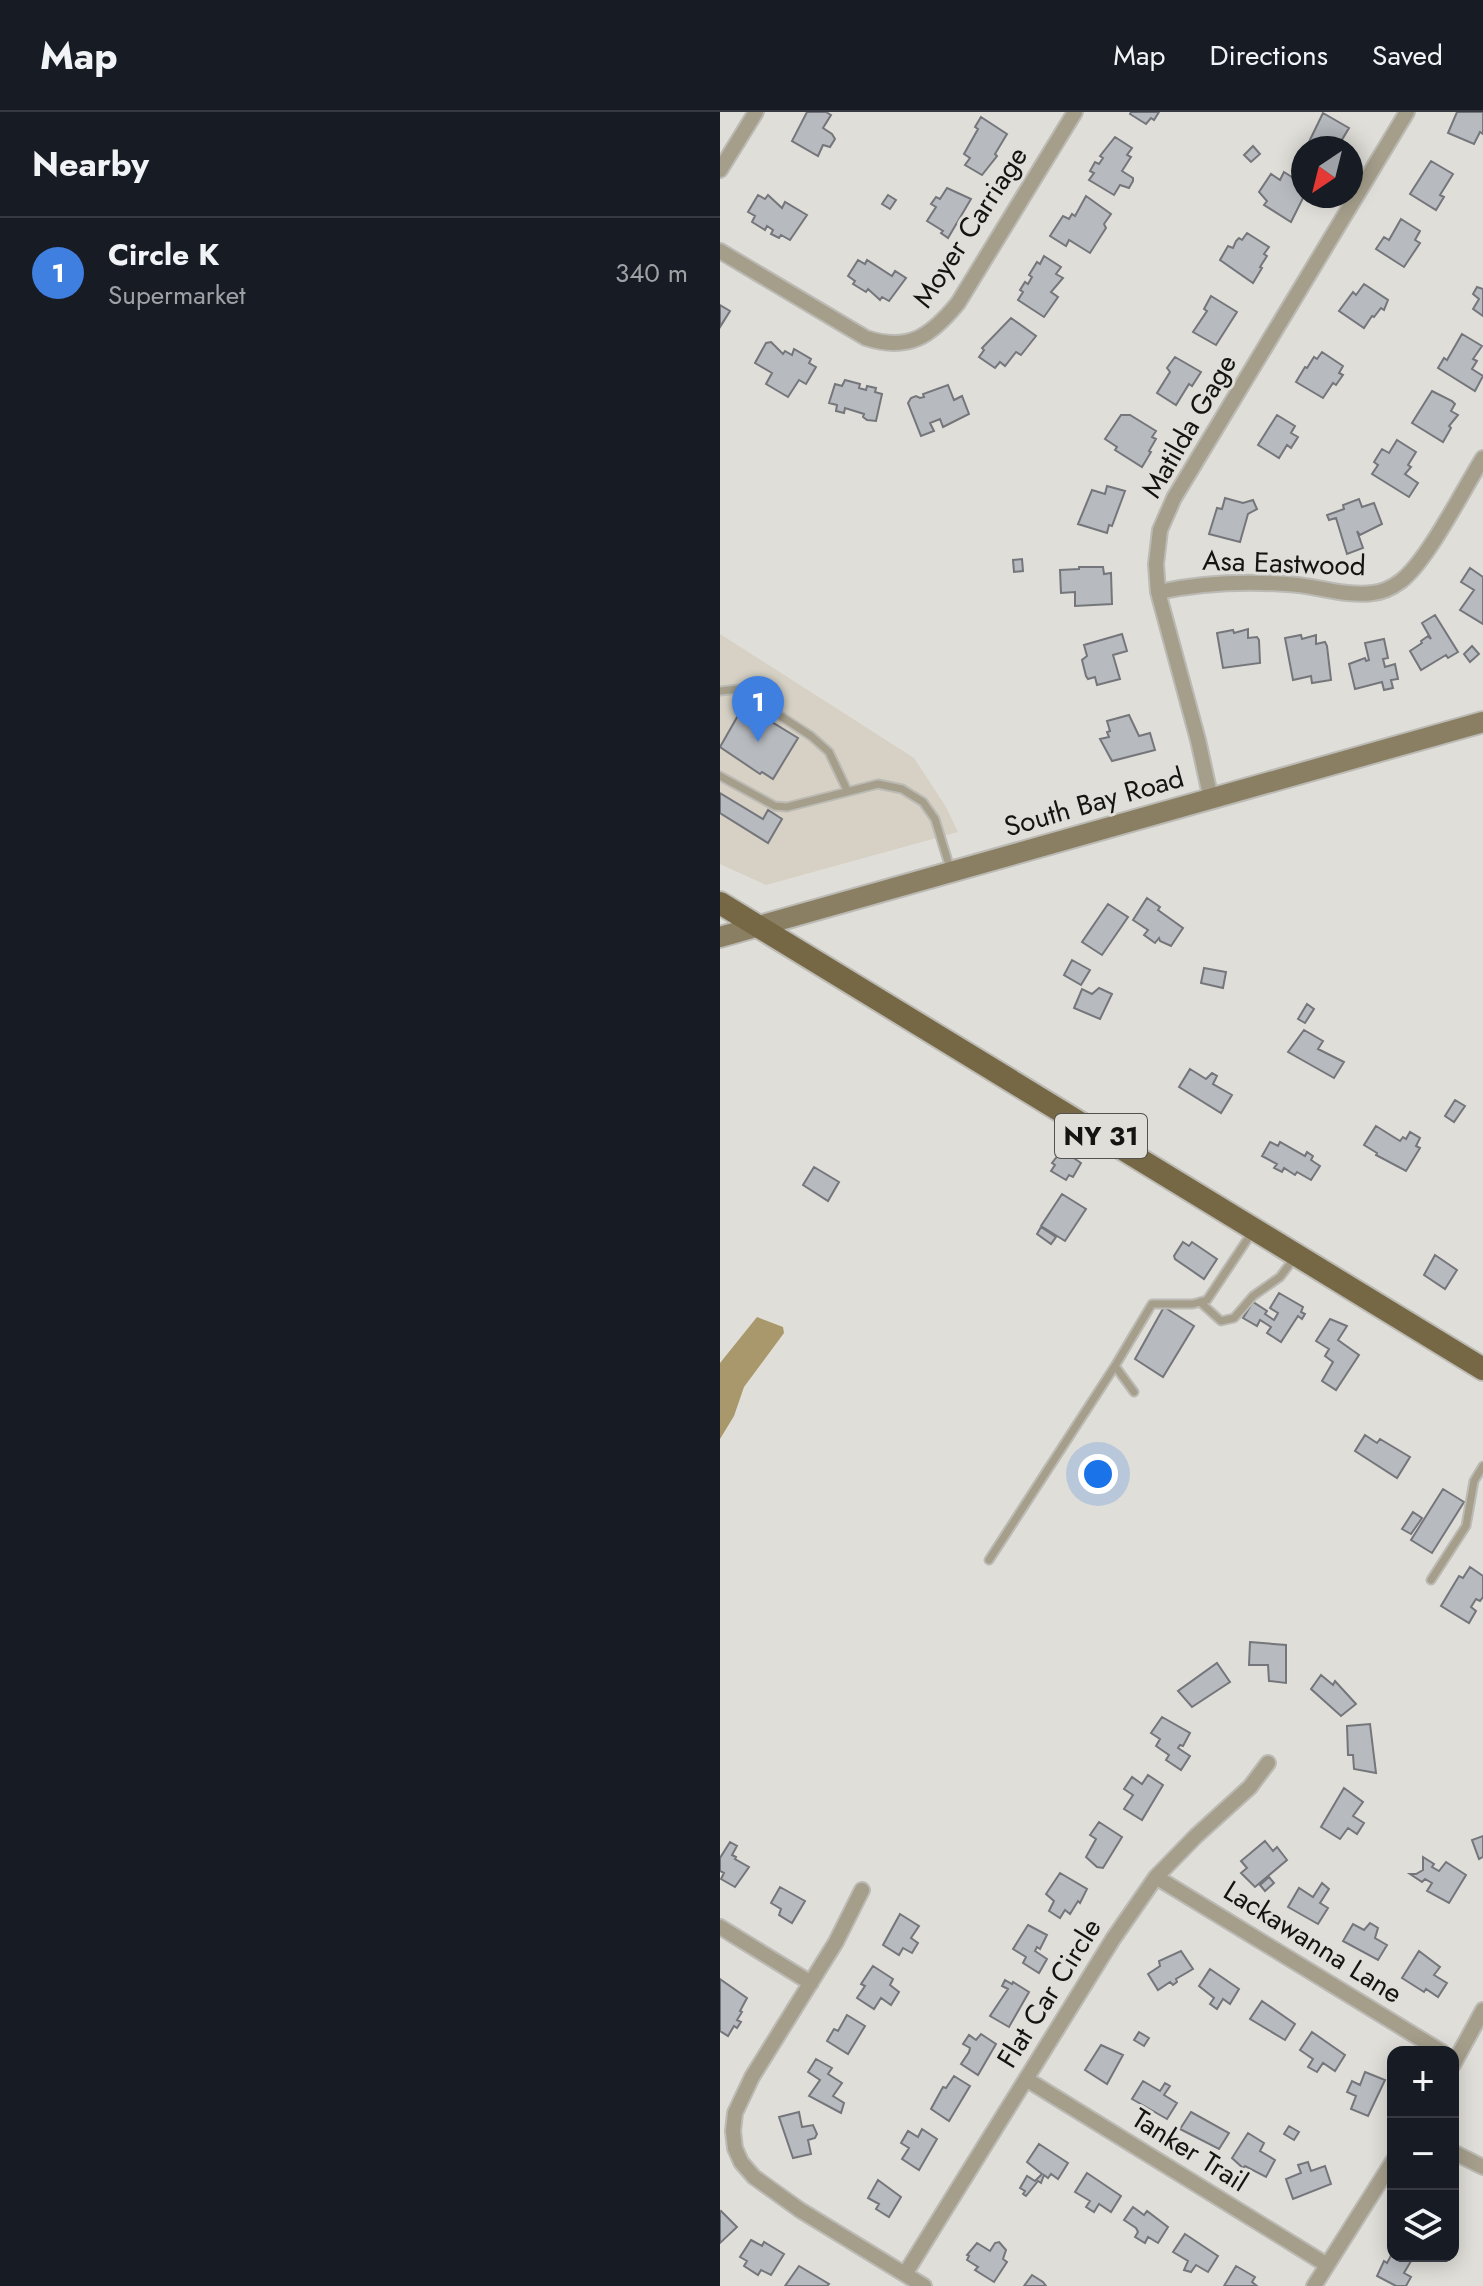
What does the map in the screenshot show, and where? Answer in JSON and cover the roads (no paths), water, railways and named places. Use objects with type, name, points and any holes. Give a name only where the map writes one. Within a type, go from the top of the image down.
[{"type":"main road","name":"NY 31","points":[[720,903],[1483,1369]]},
{"type":"street","points":[[720,170],[756,112]]},
{"type":"street","name":"Moyer Carriage","points":[[720,251],[866,338],[881,343],[911,340],[937,328],[958,303],[1075,112]]},
{"type":"street","name":"Matilda Gage","points":[[1211,799],[1158,592],[1156,564],[1160,530],[1174,498],[1407,112]]},
{"type":"street","name":"Asa Eastwood","points":[[1158,592],[1229,582],[1289,584],[1361,594],[1390,589],[1418,564],[1483,458]]},
{"type":"street","name":"South Bay Road","points":[[720,937],[1483,722]]},
{"type":"street","name":"Flat Car Circle","points":[[905,2274],[1113,1939],[1156,1877],[1250,1787],[1268,1763]]},
{"type":"street","name":"Lackawanna Lane","points":[[1156,1877],[1432,2046]]},
{"type":"street","points":[[862,1890],[811,1983],[752,2077],[735,2113],[735,2148],[741,2162],[754,2177],[800,2210],[924,2286]]},
{"type":"street","points":[[720,1927],[811,1983]]},
{"type":"street","points":[[1459,2052],[1483,2010]]},
{"type":"street","name":"Tanker Trail","points":[[1026,2079],[1327,2265]]},
{"type":"street","points":[[1459,2155],[1483,2167]]},
{"type":"street","points":[[1314,2286],[1387,2170]]},
{"type":"lane","points":[[720,691],[739,689],[811,736],[829,752],[847,790]]},
{"type":"lane","points":[[720,776],[775,806],[787,807],[878,784],[902,789],[923,802],[935,819],[952,872]]},
{"type":"lane","points":[[989,1560],[1152,1304],[1193,1304],[1207,1300],[1254,1229]]},
{"type":"lane","points":[[1200,1302],[1221,1321],[1234,1318],[1253,1296],[1280,1277],[1297,1255]]},
{"type":"lane","points":[[1115,1366],[1134,1392]]},
{"type":"lane","points":[[1431,1580],[1466,1526],[1474,1481],[1483,1466]]},
{"type":"place","name":"Circle K","points":[[758,742]]}]
